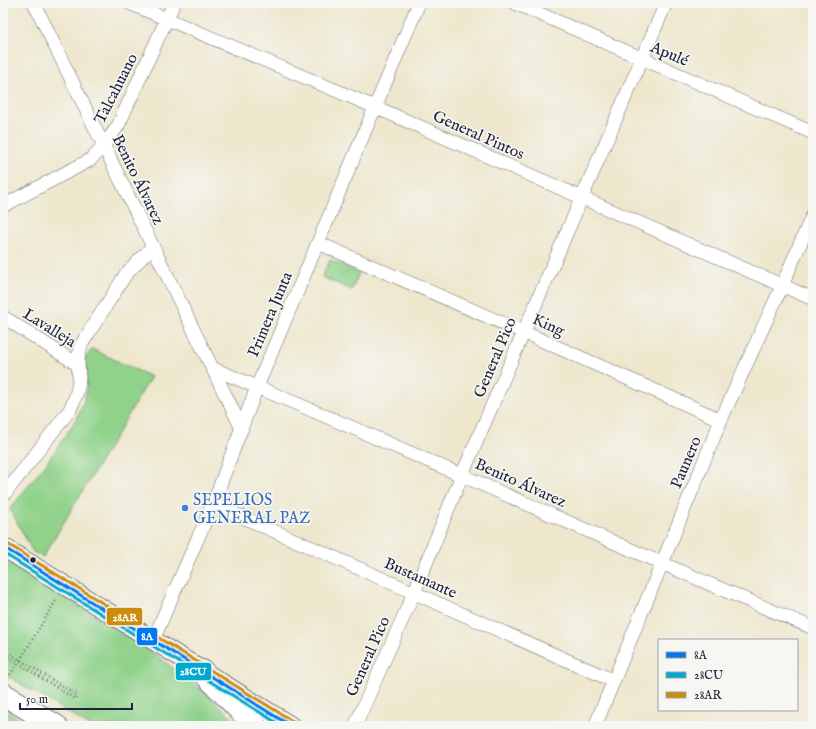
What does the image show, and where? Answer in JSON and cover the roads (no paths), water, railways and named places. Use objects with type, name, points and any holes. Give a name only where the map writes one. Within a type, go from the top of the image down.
[{"type":"highway","points":[[202,671],[255,726]]},
{"type":"highway","points":[[5,687],[56,726]]},
{"type":"street","name":"Benito Álvarez","points":[[34,3],[242,429]]},
{"type":"street","name":"General Pintos","points":[[130,3],[375,107],[813,299]]},
{"type":"street","name":"Talcahuano","points":[[3,206],[90,160],[104,145],[118,126],[174,3]]},
{"type":"street","name":"Primera Junta","points":[[153,640],[214,504],[257,387],[419,3]]},
{"type":"street","name":"Apulé","points":[[515,3],[813,132]]},
{"type":"street","name":"General Pico","points":[[355,726],[414,593],[462,474],[666,3]]},
{"type":"street","name":"Paunero","points":[[595,726],[721,420],[813,214]]},
{"type":"street","name":"King","points":[[318,243],[721,420]]},
{"type":"street","points":[[3,496],[70,411],[76,397],[79,378],[77,355],[85,338],[126,274],[153,246]]},
{"type":"street","name":"Lavalleja","points":[[4,318],[78,364]]},
{"type":"street","name":"Benito Álvarez","points":[[214,369],[462,474],[661,564],[813,628]]},
{"type":"street","name":"Bustamante","points":[[214,504],[614,681]]},
{"type":"street","points":[[3,547],[291,726]]},
{"type":"place","name":"SEPELIOS GENERAL PAZ","points":[[185,508]]}]
